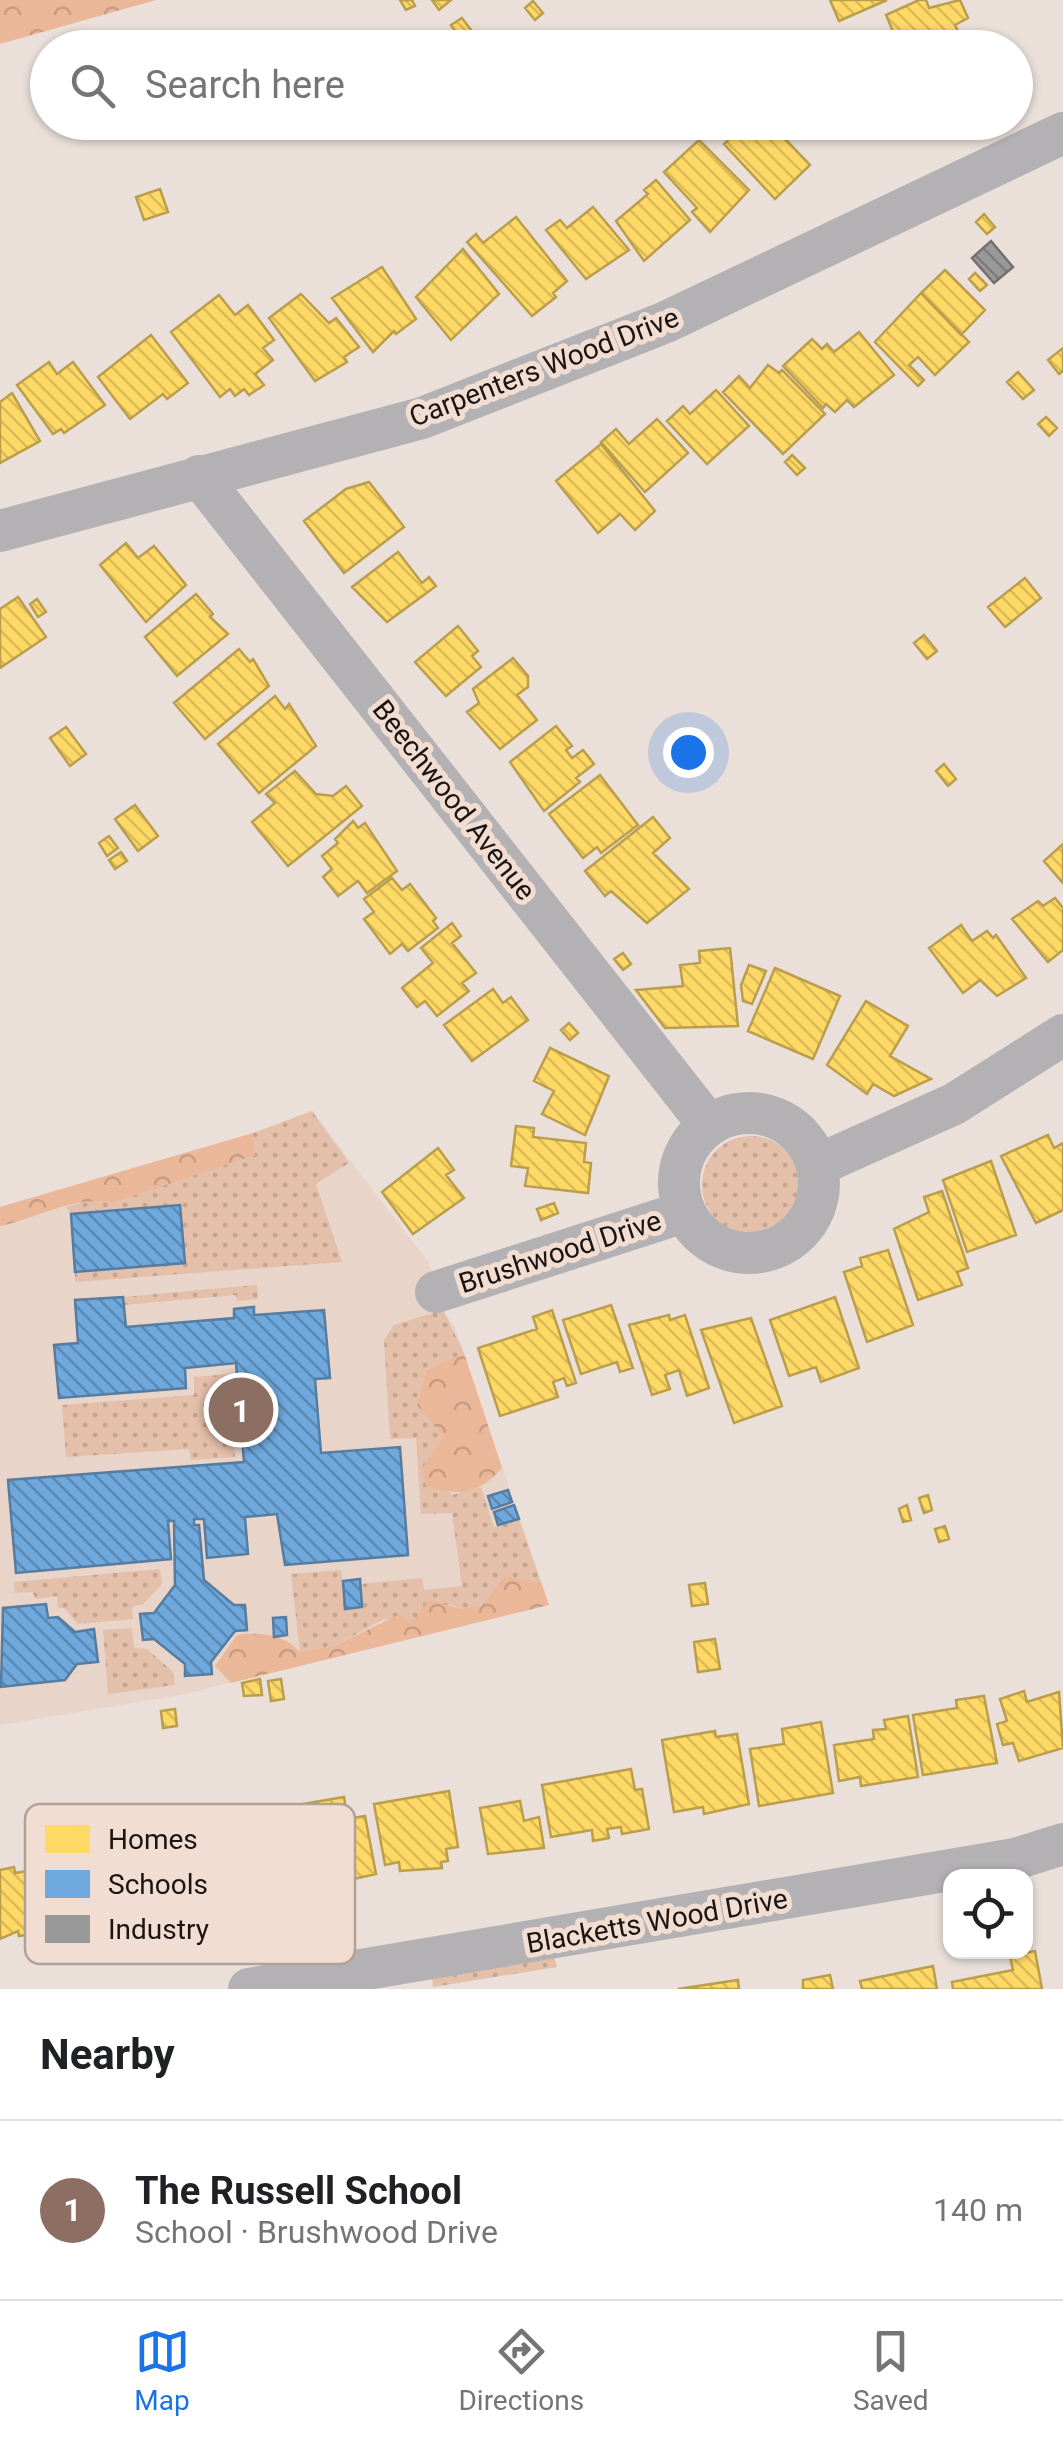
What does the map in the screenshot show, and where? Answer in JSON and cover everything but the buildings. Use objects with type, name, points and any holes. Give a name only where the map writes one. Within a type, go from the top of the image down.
[{"type":"street","name":"Carpenters Wood Drive","points":[[0,531],[422,418],[648,329],[1063,133]]},
{"type":"street","name":"Beechwood Avenue","points":[[200,476],[708,1124]]},
{"type":"street","points":[[708,1124],[733,1114],[776,1118],[809,1144],[818,1164],[954,1104],[1063,1035]]},
{"type":"street","name":"Brushwood Drive","points":[[708,1124],[686,1153],[680,1172],[684,1212],[698,1232],[716,1246],[738,1254],[762,1254],[803,1231],[815,1211],[820,1188],[818,1164]]},
{"type":"street","name":"Brushwood Drive","points":[[436,1292],[684,1212]]},
{"type":"street","name":"Blacketts Wood Drive","points":[[250,1989],[995,1863],[1063,1844]]},
{"type":"shaded area","points":[[312,1111],[429,1263],[443,1310],[455,1327],[549,1605],[180,1695],[0,1725],[0,1207],[253,1133]]},
{"type":"shaded area","points":[[312,1111],[349,1163],[316,1184],[342,1262],[75,1282],[75,1272],[185,1263],[180,1206],[71,1214],[66,1207],[255,1155],[253,1133]]},
{"type":"shaded area","points":[[751,1136],[770,1140],[786,1150],[796,1166],[800,1185],[796,1204],[786,1220],[770,1230],[751,1234],[732,1230],[716,1220],[706,1204],[702,1185],[706,1166],[716,1150],[732,1140]]},
{"type":"shaded area","points":[[257,1285],[258,1299],[237,1301],[236,1295],[124,1305],[123,1297]]},
{"type":"shaded area","points":[[443,1310],[464,1353],[427,1370],[443,1436],[424,1467],[452,1495],[481,1487],[494,1527],[519,1519],[541,1582],[504,1576],[485,1605],[461,1609],[450,1604],[412,1624],[384,1619],[336,1645],[300,1652],[291,1574],[341,1570],[346,1608],[362,1607],[360,1584],[422,1578],[424,1590],[462,1586],[452,1513],[421,1514],[416,1438],[390,1439],[384,1340],[394,1325]]},
{"type":"shaded area","points":[[229,1374],[235,1457],[191,1460],[189,1449],[66,1457],[62,1405],[194,1395],[194,1377]]},
{"type":"shaded area","points":[[160,1569],[162,1584],[143,1604],[132,1607],[133,1619],[78,1624],[64,1608],[58,1608],[57,1596],[36,1599],[32,1592],[15,1593],[14,1582]]},
{"type":"shaded area","points":[[132,1628],[134,1648],[147,1649],[173,1672],[175,1685],[108,1694],[103,1630]]},
{"type":"shaded area","points":[[554,1957],[557,1967],[433,1987],[432,1977]]},
{"type":"green space","points":[[0,0],[156,0],[50,30],[30,30],[30,36],[0,44]]},
{"type":"green space","points":[[253,1133],[255,1155],[112,1203],[71,1204],[0,1226],[0,1207]]},
{"type":"green space","points":[[464,1353],[502,1468],[476,1488],[458,1492],[426,1486],[423,1467],[443,1436],[417,1405],[427,1370]]},
{"type":"green space","points":[[504,1576],[541,1582],[549,1605],[231,1683],[215,1666],[237,1635],[271,1636],[287,1641],[300,1652],[336,1645],[400,1614],[412,1623],[429,1600],[461,1609],[484,1605]]},
{"type":"place","name":"The Russell School","points":[[241,1410]]}]
